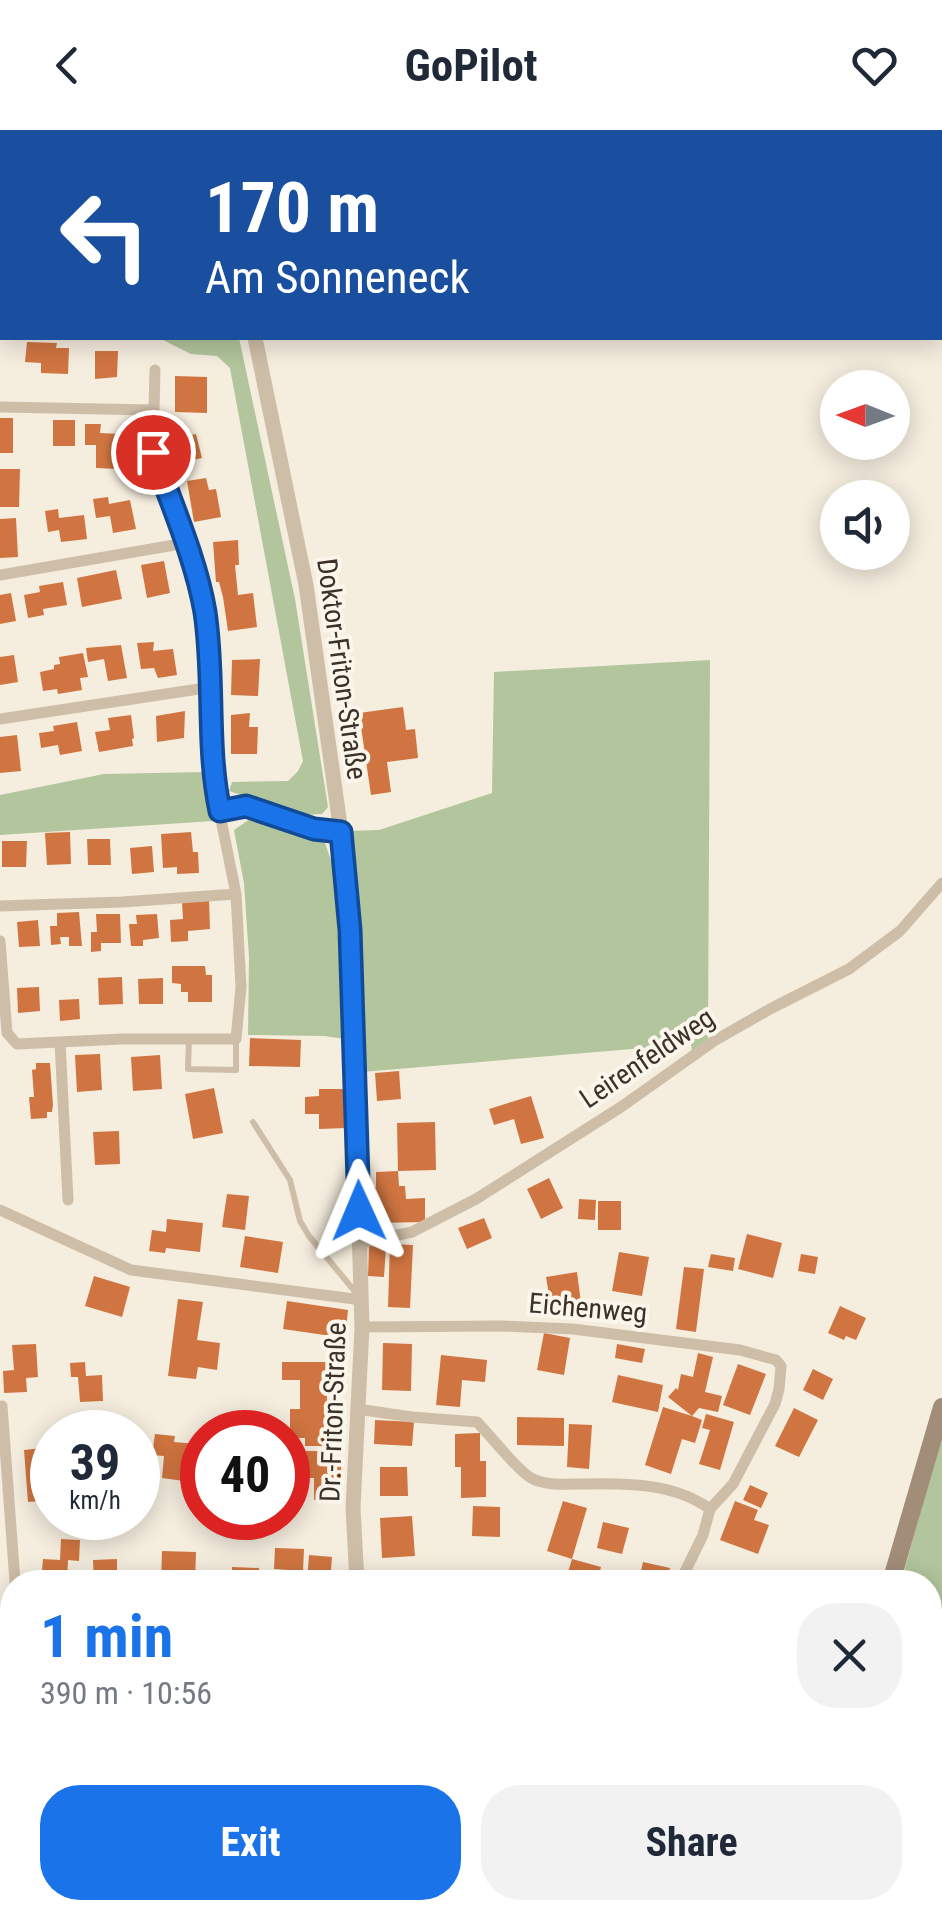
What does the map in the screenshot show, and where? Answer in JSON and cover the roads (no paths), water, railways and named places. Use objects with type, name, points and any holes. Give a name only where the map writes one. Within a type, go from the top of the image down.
[{"type":"main road","points":[[895,1570],[942,1408]]},
{"type":"street","name":"Doktor-Friton-Straße","points":[[255,340],[306,585],[341,832],[353,985],[360,1243]]},
{"type":"street","points":[[0,941],[7,1033],[17,1044],[122,1039],[236,1040],[241,986],[236,894],[213,780],[212,688],[204,609],[186,543],[153,452],[155,370]]},
{"type":"street","points":[[0,407],[154,410]]},
{"type":"street","points":[[0,575],[186,543]]},
{"type":"street","points":[[0,720],[212,688]]},
{"type":"street","points":[[220,811],[246,806],[314,829],[341,832]]},
{"type":"street","name":"Leirenfeldweg","points":[[360,1243],[412,1232],[476,1199],[622,1108],[714,1041],[849,969],[900,930],[942,883]]},
{"type":"street","points":[[0,906],[236,894]]},
{"type":"street","points":[[60,1042],[68,1200]]},
{"type":"street","points":[[0,1210],[131,1270],[362,1300]]},
{"type":"street","name":"Dr.-Friton-Straße","points":[[356,1570],[353,1508],[362,1328],[360,1243]]},
{"type":"street","name":"Eichenweg","points":[[362,1328],[573,1329],[740,1350],[776,1360],[781,1366],[775,1404],[733,1484],[710,1509]]},
{"type":"street","points":[[2,1406],[14,1570]]},
{"type":"street","points":[[357,1408],[477,1422],[532,1479],[558,1484],[617,1483],[693,1496],[710,1509],[703,1535],[686,1570]]},
{"type":"lane","points":[[188,1039],[188,1068],[236,1070],[236,1040]]},
{"type":"lane","points":[[253,1122],[290,1180],[300,1221],[309,1236],[362,1300]]}]
